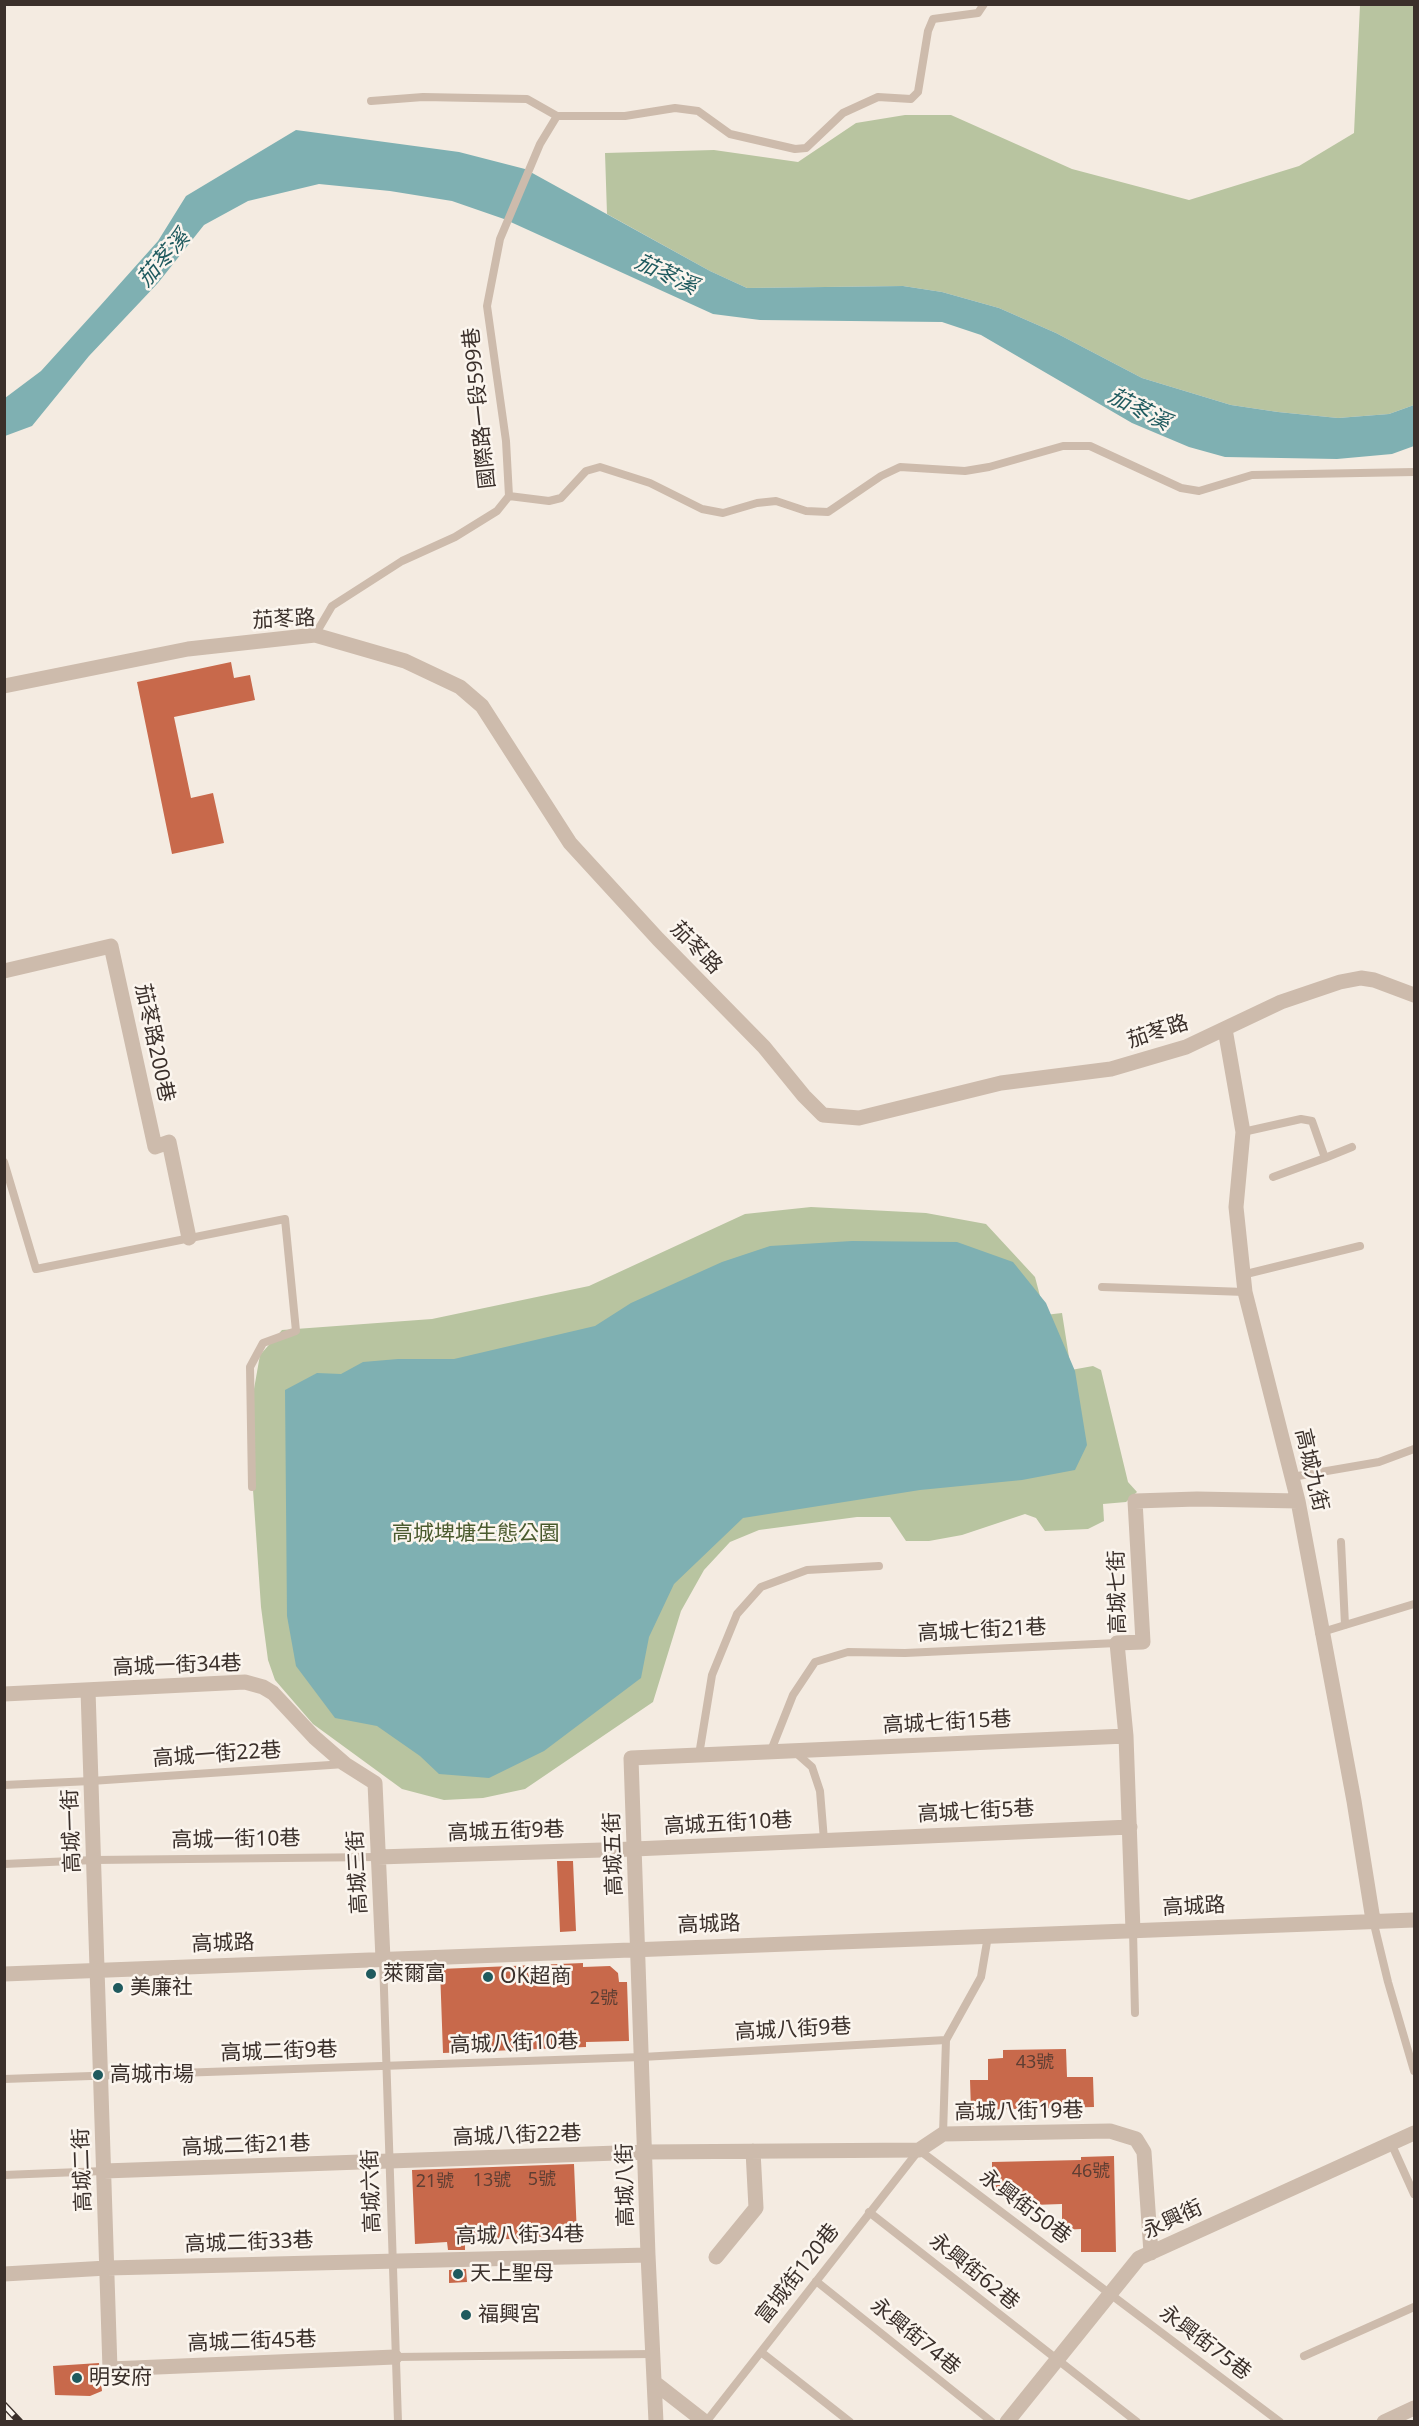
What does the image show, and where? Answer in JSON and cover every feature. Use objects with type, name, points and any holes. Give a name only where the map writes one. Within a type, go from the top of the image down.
[{"type":"street","name":"茄苳路","points":[[4,686],[188,649],[315,635],[405,661],[460,687],[482,706],[570,843],[657,939],[764,1047],[804,1096],[823,1115],[859,1118],[1001,1083],[1111,1069],[1186,1047],[1281,1002],[1340,982],[1361,978],[1374,980],[1414,995]]},
{"type":"street","name":"茄苳路200巷","points":[[4,971],[111,946],[155,1147],[169,1142],[189,1238]]},
{"type":"street","name":"高城九街","points":[[1225,1029],[1243,1132],[1236,1207],[1242,1275],[1298,1502],[1320,1632],[1354,1801],[1373,1920]]},
{"type":"street","name":"高城七街","points":[[1133,1931],[1126,1736],[1118,1643],[1143,1642],[1135,1501],[1197,1499],[1298,1502]]},
{"type":"street","name":"高城一街34巷","points":[[4,1694],[245,1682],[264,1687],[345,1764],[375,1783]]},
{"type":"street","name":"高城一街","points":[[88,1690],[98,1970]]},
{"type":"street","name":"高城七街15巷","points":[[631,1758],[1126,1736]]},
{"type":"street","name":"高城五街","points":[[631,1758],[638,1948]]},
{"type":"street","name":"高城三街","points":[[375,1783],[383,1959]]},
{"type":"street","name":"高城七街5巷","points":[[824,1840],[1130,1827]]},
{"type":"street","name":"高城五街10巷","points":[[634,1849],[824,1840]]},
{"type":"street","name":"高城五街9巷","points":[[378,1857],[634,1849]]},
{"type":"street","name":"高城路","points":[[4,1974],[1414,1920]]},
{"type":"street","name":"高城八街","points":[[638,1948],[648,2255],[657,2421]]},
{"type":"street","name":"高城二街","points":[[98,1970],[110,2369]]},
{"type":"street","name":"高城八街19巷","points":[[919,2150],[943,2134],[1110,2131],[1136,2139],[1144,2152],[1151,2253]]},
{"type":"street","name":"永興街","points":[[1007,2421],[1139,2258],[1414,2133]]},
{"type":"street","points":[[646,2152],[919,2150]]},
{"type":"street","points":[[716,2257],[756,2208],[753,2151]]},
{"type":"street","name":"高城八街22巷","points":[[390,2162],[646,2152]]},
{"type":"street","name":"高城二街21巷","points":[[104,2171],[390,2162]]},
{"type":"street","name":"高城八街34巷","points":[[393,2259],[648,2255]]},
{"type":"street","name":"高城二街33巷","points":[[4,2274],[107,2268],[393,2259]]},
{"type":"street","name":"高城二街45巷","points":[[110,2369],[395,2357]]},
{"type":"street","points":[[655,2383],[705,2421]]},
{"type":"street","points":[[1384,2421],[1414,2408]]},
{"type":"lane","points":[[371,101],[423,97],[527,99],[557,116],[625,116],[675,108],[698,111],[730,134],[795,148],[806,148],[843,113],[878,97],[911,99],[918,92],[928,31],[933,19],[978,13],[984,4]]},
{"type":"lane","name":"國際路一段599巷","points":[[315,635],[332,606],[402,561],[455,537],[497,511],[509,496],[506,441],[487,306],[500,238],[540,144],[557,116]]},
{"type":"lane","points":[[509,496],[549,501],[561,498],[586,471],[600,467],[650,483],[702,509],[723,513],[757,503],[776,501],[806,511],[828,512],[881,476],[900,468],[964,471],[989,467],[1063,446],[1090,446],[1181,488],[1199,491],[1251,475],[1414,472]]},
{"type":"lane","points":[[1243,1132],[1306,1119],[1312,1121],[1316,1128],[1325,1158]]},
{"type":"lane","points":[[1273,1177],[1352,1147]]},
{"type":"lane","points":[[4,1162],[36,1269],[285,1219],[296,1331],[263,1344],[250,1367],[252,1487]]},
{"type":"lane","points":[[1242,1275],[1360,1246]]},
{"type":"lane","points":[[1102,1287],[1245,1292]]},
{"type":"lane","points":[[1292,1477],[1379,1462],[1414,1449]]},
{"type":"lane","points":[[1341,1542],[1346,1625]]},
{"type":"lane","points":[[699,1755],[712,1675],[737,1614],[761,1587],[807,1570],[879,1566]]},
{"type":"lane","points":[[1320,1632],[1414,1604]]},
{"type":"lane","name":"高城七街21巷","points":[[770,1753],[794,1695],[815,1662],[848,1652],[905,1653],[1118,1643]]},
{"type":"lane","points":[[795,1752],[812,1767],[820,1791],[824,1840]]},
{"type":"lane","name":"高城一街22巷","points":[[4,1785],[91,1782],[345,1764]]},
{"type":"lane","name":"高城一街10巷","points":[[4,1864],[94,1860],[378,1857]]},
{"type":"lane","points":[[1373,1920],[1414,2071]]},
{"type":"lane","points":[[1133,1931],[1135,2013]]},
{"type":"lane","points":[[943,2134],[946,2040],[981,1977],[988,1936]]},
{"type":"lane","name":"高城六街","points":[[383,1959],[398,2421]]},
{"type":"lane","name":"高城八街9巷","points":[[642,2057],[946,2040]]},
{"type":"lane","name":"高城八街10巷","points":[[387,2067],[642,2057]]},
{"type":"lane","name":"高城二街9巷","points":[[4,2079],[387,2067]]},
{"type":"lane","points":[[1391,2143],[1414,2194]]},
{"type":"lane","name":"富城街120巷","points":[[705,2421],[919,2150]]},
{"type":"lane","name":"永興街50巷","points":[[919,2150],[1109,2293]]},
{"type":"lane","points":[[4,2175],[104,2171]]},
{"type":"lane","name":"永興街62巷","points":[[869,2212],[1055,2360],[1137,2421]]},
{"type":"lane","name":"永興街74巷","points":[[816,2281],[992,2421]]},
{"type":"lane","name":"永興街75巷","points":[[1109,2293],[1280,2421]]},
{"type":"lane","points":[[1304,2356],[1414,2307]]},
{"type":"lane","points":[[761,2352],[850,2421]]},
{"type":"lane","points":[[395,2357],[652,2354]]},
{"type":"green space","points":[[1360,5],[1414,5],[1414,405],[1389,414],[1338,418],[1231,405],[1142,378],[1056,333],[999,308],[942,292],[903,286],[747,288],[710,271],[607,214],[605,153],[714,150],[798,162],[856,123],[905,115],[951,115],[1072,169],[1189,200],[1299,166],[1354,133]]},
{"type":"green space","name":"高城埤塘生態公園","points":[[811,1207],[926,1213],[986,1224],[1035,1277],[1045,1315],[1062,1313],[1071,1370],[1093,1366],[1101,1370],[1128,1482],[1137,1492],[1126,1502],[1103,1504],[1104,1521],[1088,1529],[1045,1531],[1036,1518],[1025,1514],[962,1535],[929,1541],[906,1541],[890,1517],[857,1517],[759,1530],[730,1542],[704,1570],[681,1611],[653,1702],[525,1789],[483,1798],[444,1800],[402,1789],[313,1724],[275,1680],[268,1660],[261,1607],[253,1490],[254,1389],[260,1355],[282,1330],[432,1319],[589,1286],[745,1214]]},
{"type":"water","name":"茄苳溪","points":[[296,130],[459,152],[525,169],[710,271],[747,288],[903,286],[942,292],[999,308],[1056,333],[1142,378],[1231,405],[1338,418],[1389,414],[1414,405],[1414,446],[1392,454],[1337,459],[1225,457],[1189,447],[1132,423],[981,335],[942,322],[760,320],[713,314],[504,219],[452,201],[390,191],[319,184],[248,201],[204,225],[158,283],[89,356],[32,426],[5,436],[5,398],[41,371],[100,306],[158,241],[186,196]]},
{"type":"water","name":"高城埤塘生態公園","points":[[852,1241],[957,1242],[1013,1262],[1046,1303],[1075,1371],[1087,1445],[1075,1470],[1022,1480],[920,1490],[743,1518],[674,1584],[649,1637],[641,1678],[544,1751],[489,1778],[439,1774],[420,1756],[377,1726],[335,1718],[296,1666],[287,1616],[285,1390],[317,1373],[341,1374],[363,1362],[398,1359],[454,1359],[595,1326],[631,1303],[722,1262],[770,1246]]},
{"type":"building","points":[[231,662],[234,678],[250,675],[255,700],[174,717],[191,798],[213,793],[224,843],[172,854],[137,682]]},
{"type":"building","points":[[557,1861],[573,1861],[576,1931],[560,1932]]},
{"type":"building","points":[[583,1963],[583,1967],[610,1966],[618,1973],[619,1982],[627,1982],[629,2041],[586,2042],[586,2047],[443,2053],[440,1969]]},
{"type":"building","points":[[1066,2049],[1067,2077],[1093,2077],[1094,2107],[971,2110],[970,2080],[988,2080],[988,2059],[1003,2058],[1003,2050]]},
{"type":"building","points":[[1114,2156],[1116,2252],[1081,2252],[1081,2229],[1062,2230],[1062,2204],[1033,2205],[1033,2198],[1008,2199],[1008,2191],[992,2192],[992,2162],[1081,2160],[1081,2157]]},
{"type":"building","points":[[574,2164],[577,2236],[465,2241],[465,2250],[448,2250],[447,2242],[415,2244],[412,2170]]},
{"type":"building","name":"天上聖母","points":[[466,2269],[467,2282],[449,2283],[449,2270]]},
{"type":"building","name":"明安府","points":[[99,2363],[102,2391],[90,2396],[55,2395],[53,2366]]},
{"type":"railway","points":[[4,2405],[20,2422]]},
{"type":"place","name":"萊爾富","points":[[371,1974]]},
{"type":"place","name":"OK超商","points":[[488,1977]]},
{"type":"place","name":"美廉社","points":[[118,1988]]},
{"type":"place","name":"高城市場","points":[[98,2075]]},
{"type":"place","name":"天上聖母","points":[[458,2274]]},
{"type":"place","name":"福興宮","points":[[466,2315]]},
{"type":"place","name":"明安府","points":[[77,2378]]}]
